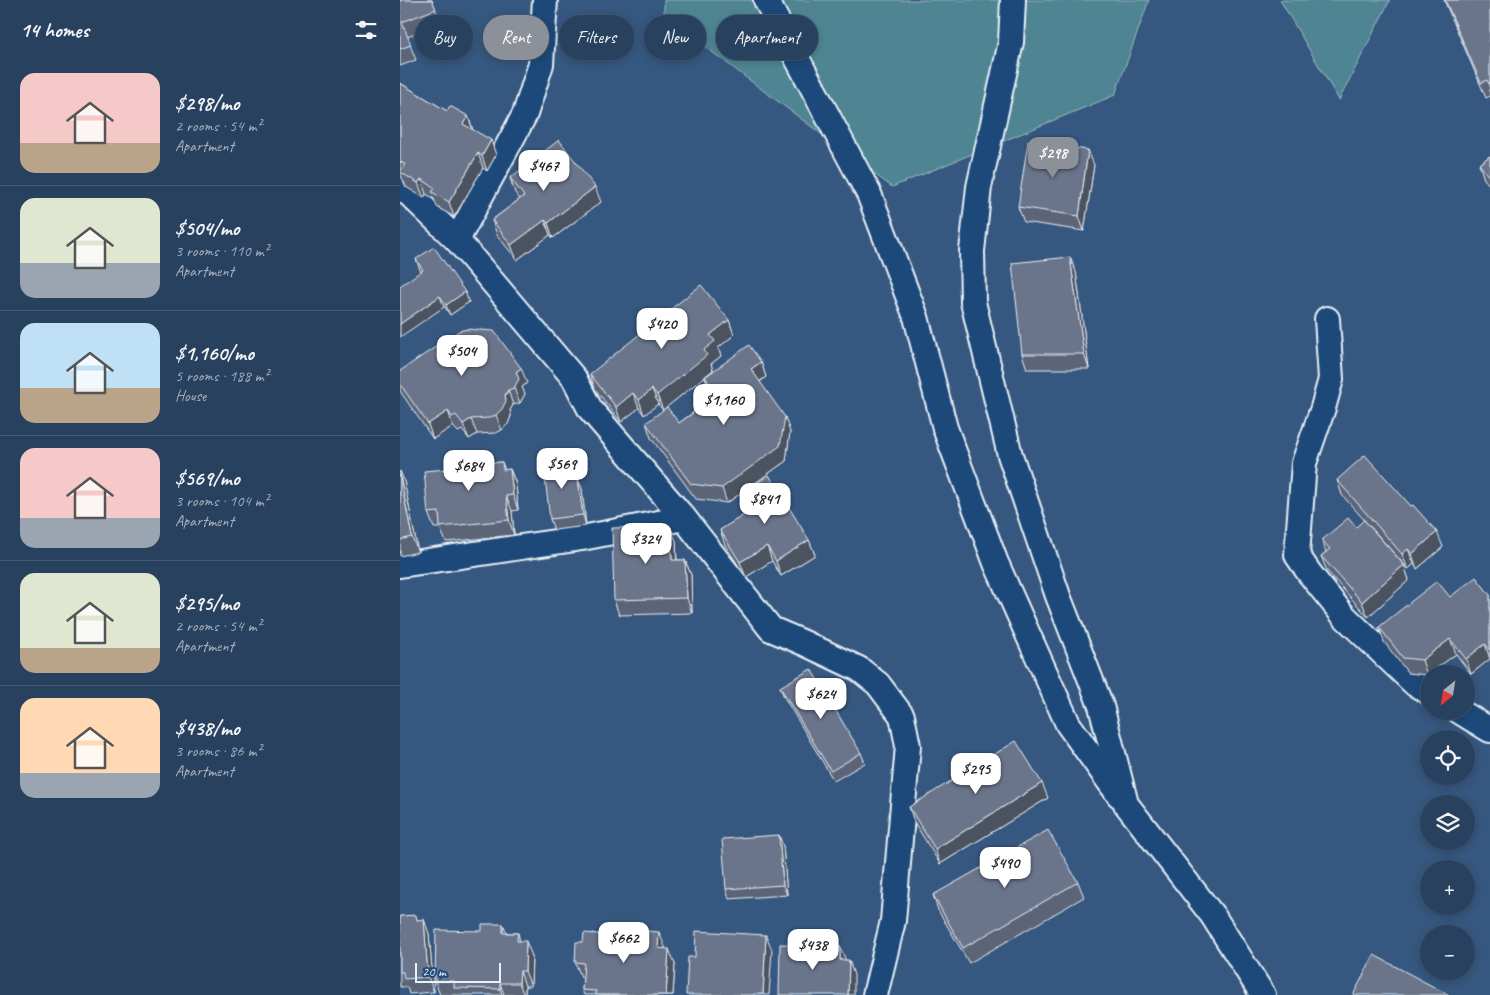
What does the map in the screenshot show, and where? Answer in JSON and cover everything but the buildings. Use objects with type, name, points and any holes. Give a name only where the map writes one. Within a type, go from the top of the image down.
[{"type":"street","points":[[457,240],[525,114],[541,64],[544,0]]},
{"type":"street","points":[[766,0],[869,194],[916,317],[945,428],[996,563],[1068,724],[1126,804],[1213,916],[1263,995]]},
{"type":"street","points":[[1013,0],[1011,42],[979,187],[972,251],[973,302],[1010,455],[1058,596],[1102,706],[1126,804]]},
{"type":"street","points":[[400,185],[457,240],[574,378],[590,409],[684,518],[772,629],[859,669],[878,684],[902,716],[908,746],[893,921],[874,995]]},
{"type":"street","points":[[1327,319],[1331,379],[1304,463],[1297,555],[1344,616],[1420,687]]},
{"type":"street","points":[[400,565],[582,538],[684,518]]},
{"type":"street","points":[[1474,720],[1490,730]]},
{"type":"green space","points":[[664,0],[1149,0],[1115,95],[892,187],[723,60],[818,60],[818,15],[716,15],[716,55],[706,48],[706,15],[664,15]]},
{"type":"green space","points":[[1280,0],[1390,0],[1339,100]]}]
